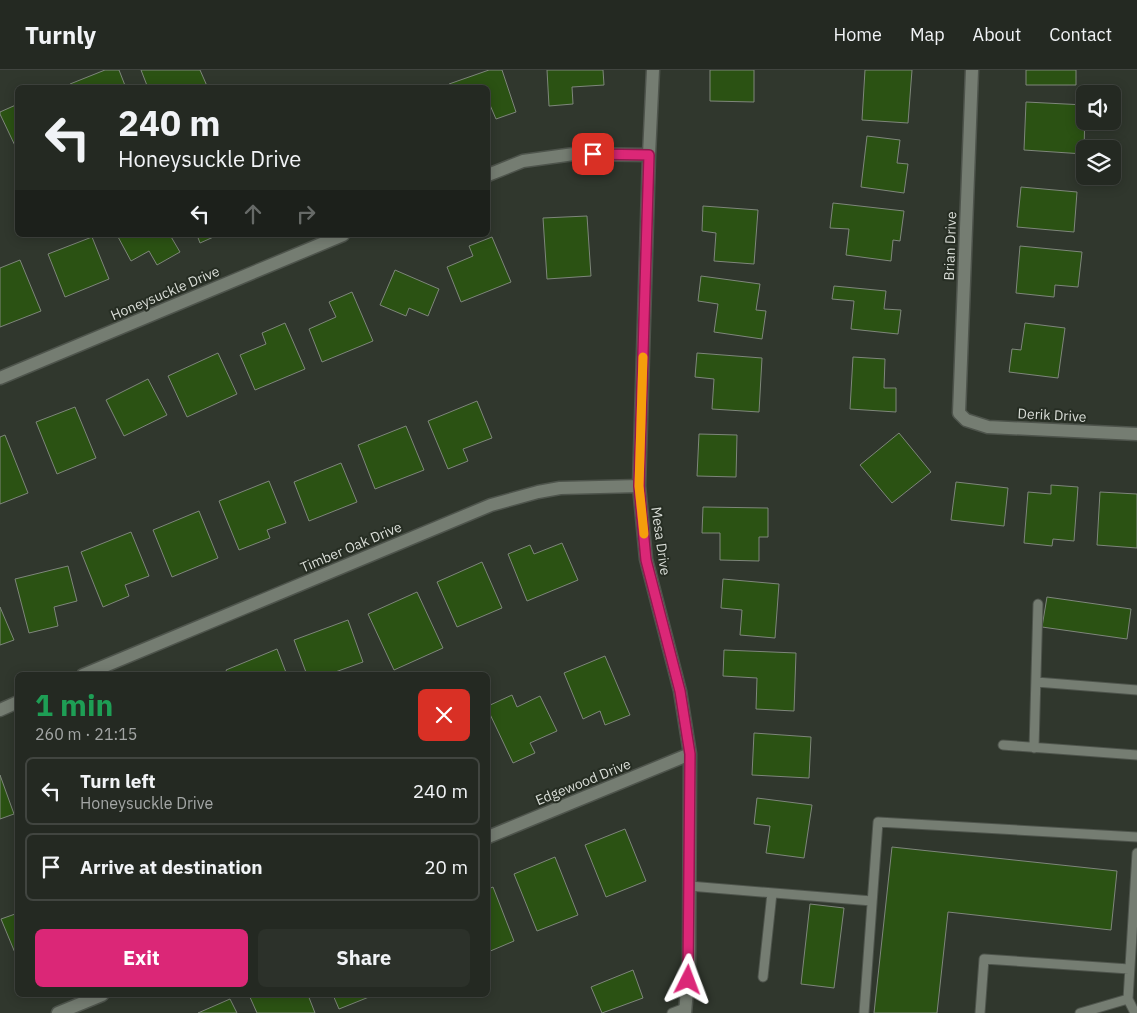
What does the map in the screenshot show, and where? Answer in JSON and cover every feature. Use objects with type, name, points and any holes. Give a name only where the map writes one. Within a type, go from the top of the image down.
[{"type":"street","name":"Mesa Drive","points":[[654,70],[649,155],[639,486],[646,560],[680,691],[690,754],[689,966],[685,1011]]},
{"type":"street","name":"Brian Drive","points":[[966,420],[959,413],[972,70]]},
{"type":"street","points":[[490,174],[523,161],[574,154],[649,155]]},
{"type":"street","name":"Honeysuckle Drive","points":[[0,378],[337,237]]},
{"type":"street","name":"Derik Drive","points":[[966,420],[988,427],[1137,434]]},
{"type":"street","name":"Timber Oak Drive","points":[[90,672],[491,505],[560,488],[639,486]]},
{"type":"street","points":[[0,710],[15,703]]},
{"type":"street","name":"Edgewood Drive","points":[[490,836],[690,754]]},
{"type":"street","points":[[58,1013],[97,997]]},
{"type":"lane","points":[[1034,748],[1038,604]]},
{"type":"lane","points":[[1036,682],[1137,690]]},
{"type":"lane","points":[[1003,745],[1137,755]]},
{"type":"lane","points":[[864,1013],[878,822],[1137,837]]},
{"type":"lane","points":[[1135,1013],[1128,999],[1129,969],[1134,929],[1137,853]]},
{"type":"lane","points":[[689,886],[872,901]]},
{"type":"lane","points":[[763,977],[772,893]]},
{"type":"lane","points":[[980,1013],[984,959],[1129,969]]},
{"type":"lane","points":[[1080,1013],[1128,999]]},
{"type":"lane","points":[[672,1013],[685,1011]]},
{"type":"building","points":[[105,70],[119,70],[125,85],[70,85]]},
{"type":"building","points":[[141,70],[200,70],[207,85],[147,85]]},
{"type":"building","points":[[489,70],[502,70],[516,112],[496,119],[490,105],[490,85],[449,84]]},
{"type":"building","points":[[547,70],[603,70],[604,85],[572,87],[573,104],[549,106]]},
{"type":"building","points":[[710,70],[754,70],[754,102],[710,101]]},
{"type":"building","points":[[865,70],[912,70],[908,123],[862,120]]},
{"type":"building","points":[[1026,70],[1076,70],[1076,85],[1026,85]]},
{"type":"building","points":[[1026,102],[1076,105],[1076,130],[1084,130],[1084,140],[1076,140],[1076,153],[1024,150]]},
{"type":"building","points":[[15,105],[15,146],[0,114],[0,112]]},
{"type":"building","points":[[867,136],[900,140],[897,163],[908,164],[904,193],[861,187]]},
{"type":"building","points":[[1021,187],[1077,192],[1074,232],[1017,227]]},
{"type":"building","points":[[833,203],[904,211],[900,241],[893,240],[891,261],[846,255],[849,229],[830,228]]},
{"type":"building","points":[[703,206],[758,210],[754,264],[714,261],[716,233],[702,231]]},
{"type":"building","points":[[587,216],[591,276],[547,279],[543,218]]},
{"type":"building","points":[[92,237],[109,279],[65,297],[48,254]]},
{"type":"building","points":[[118,237],[171,237],[180,252],[157,265],[149,251],[131,261]]},
{"type":"building","points":[[198,237],[214,237],[200,243]]},
{"type":"building","points":[[492,237],[511,282],[461,302],[447,267],[473,256],[469,246]]},
{"type":"building","points":[[1020,246],[1082,252],[1078,287],[1055,285],[1054,297],[1016,293]]},
{"type":"building","points":[[20,260],[41,311],[0,327],[0,268]]},
{"type":"building","points":[[395,270],[439,289],[428,316],[409,308],[406,316],[380,305]]},
{"type":"building","points":[[701,276],[760,284],[756,310],[766,311],[762,339],[714,332],[718,304],[698,301]]},
{"type":"building","points":[[834,286],[886,291],[884,309],[901,310],[898,334],[851,329],[854,301],[832,299]]},
{"type":"building","points":[[352,292],[373,341],[322,362],[309,329],[336,317],[329,302]]},
{"type":"building","points":[[285,323],[305,369],[255,390],[240,355],[266,344],[262,333]]},
{"type":"building","points":[[1025,323],[1065,328],[1058,378],[1009,372],[1012,349],[1021,350]]},
{"type":"building","points":[[218,353],[237,394],[187,417],[168,376]]},
{"type":"building","points":[[697,353],[762,358],[759,412],[712,409],[714,379],[695,377]]},
{"type":"building","points":[[853,357],[885,359],[884,388],[896,388],[896,412],[850,409]]},
{"type":"building","points":[[148,379],[167,415],[124,436],[106,400]]},
{"type":"building","points":[[477,401],[492,438],[463,449],[468,461],[448,469],[428,421]]},
{"type":"building","points":[[75,407],[96,458],[57,474],[36,422]]},
{"type":"building","points":[[406,426],[424,470],[375,489],[358,445]]},
{"type":"building","points":[[899,433],[931,472],[892,503],[860,465]]},
{"type":"building","points":[[699,434],[737,435],[736,477],[697,476]]},
{"type":"building","points":[[5,435],[28,493],[0,504],[0,437]]},
{"type":"building","points":[[341,463],[357,502],[309,521],[294,482]]},
{"type":"building","points":[[269,481],[286,523],[267,530],[270,538],[239,550],[219,501]]},
{"type":"building","points":[[956,482],[1008,488],[1004,526],[951,520]]},
{"type":"building","points":[[1051,485],[1078,487],[1074,541],[1053,539],[1052,546],[1024,543],[1028,492],[1051,494]]},
{"type":"building","points":[[1100,492],[1137,494],[1137,548],[1097,545]]},
{"type":"building","points":[[703,507],[768,508],[768,537],[759,537],[759,561],[720,560],[720,533],[702,533]]},
{"type":"building","points":[[199,511],[218,558],[172,577],[153,530]]},
{"type":"building","points":[[131,532],[149,576],[125,585],[129,596],[103,607],[81,552]]},
{"type":"building","points":[[562,543],[578,580],[527,601],[508,554],[530,545],[534,554]]},
{"type":"building","points":[[482,562],[502,608],[457,627],[437,582]]},
{"type":"building","points":[[68,566],[77,601],[54,607],[58,626],[29,633],[15,579]]},
{"type":"building","points":[[723,579],[779,584],[775,638],[740,635],[742,610],[721,608]]},
{"type":"building","points":[[417,592],[443,648],[394,670],[368,614]]},
{"type":"building","points":[[1047,597],[1131,609],[1127,639],[1042,627]]},
{"type":"building","points":[[0,607],[14,640],[0,645]]},
{"type":"building","points":[[348,620],[363,662],[335,672],[306,672],[294,640]]},
{"type":"building","points":[[277,649],[286,672],[227,672],[226,670]]},
{"type":"building","points":[[724,650],[796,653],[794,711],[756,709],[757,678],[723,676]]},
{"type":"building","points":[[605,656],[630,715],[605,725],[600,711],[583,719],[564,673]]},
{"type":"building","points":[[512,695],[517,707],[540,696],[557,731],[530,743],[535,753],[513,763],[490,714],[490,705]]},
{"type":"building","points":[[754,733],[811,737],[809,778],[752,775]]},
{"type":"building","points":[[0,775],[14,814],[0,819]]},
{"type":"building","points":[[757,798],[812,805],[804,858],[766,853],[770,826],[754,824]]},
{"type":"building","points":[[625,829],[646,881],[606,897],[585,845]]},
{"type":"building","points":[[892,847],[1117,871],[1111,930],[948,912],[937,1013],[874,1013]]},
{"type":"building","points":[[555,857],[578,915],[537,931],[514,874]]},
{"type":"building","points":[[493,887],[514,941],[490,951],[490,888]]},
{"type":"building","points":[[810,904],[844,908],[834,988],[801,984]]},
{"type":"building","points":[[15,914],[15,953],[1,919]]},
{"type":"building","points":[[633,970],[643,998],[602,1013],[591,987]]},
{"type":"building","points":[[250,997],[309,997],[315,1013],[257,1013]]},
{"type":"building","points":[[334,997],[369,997],[339,1009]]},
{"type":"building","points":[[230,999],[237,1013],[198,1013]]},
{"type":"slow traffic","points":[[643,357],[639,486],[644,534]]},
{"type":"route","points":[[593,154],[649,155],[639,486],[646,560],[680,691],[690,754],[688,980]]}]
